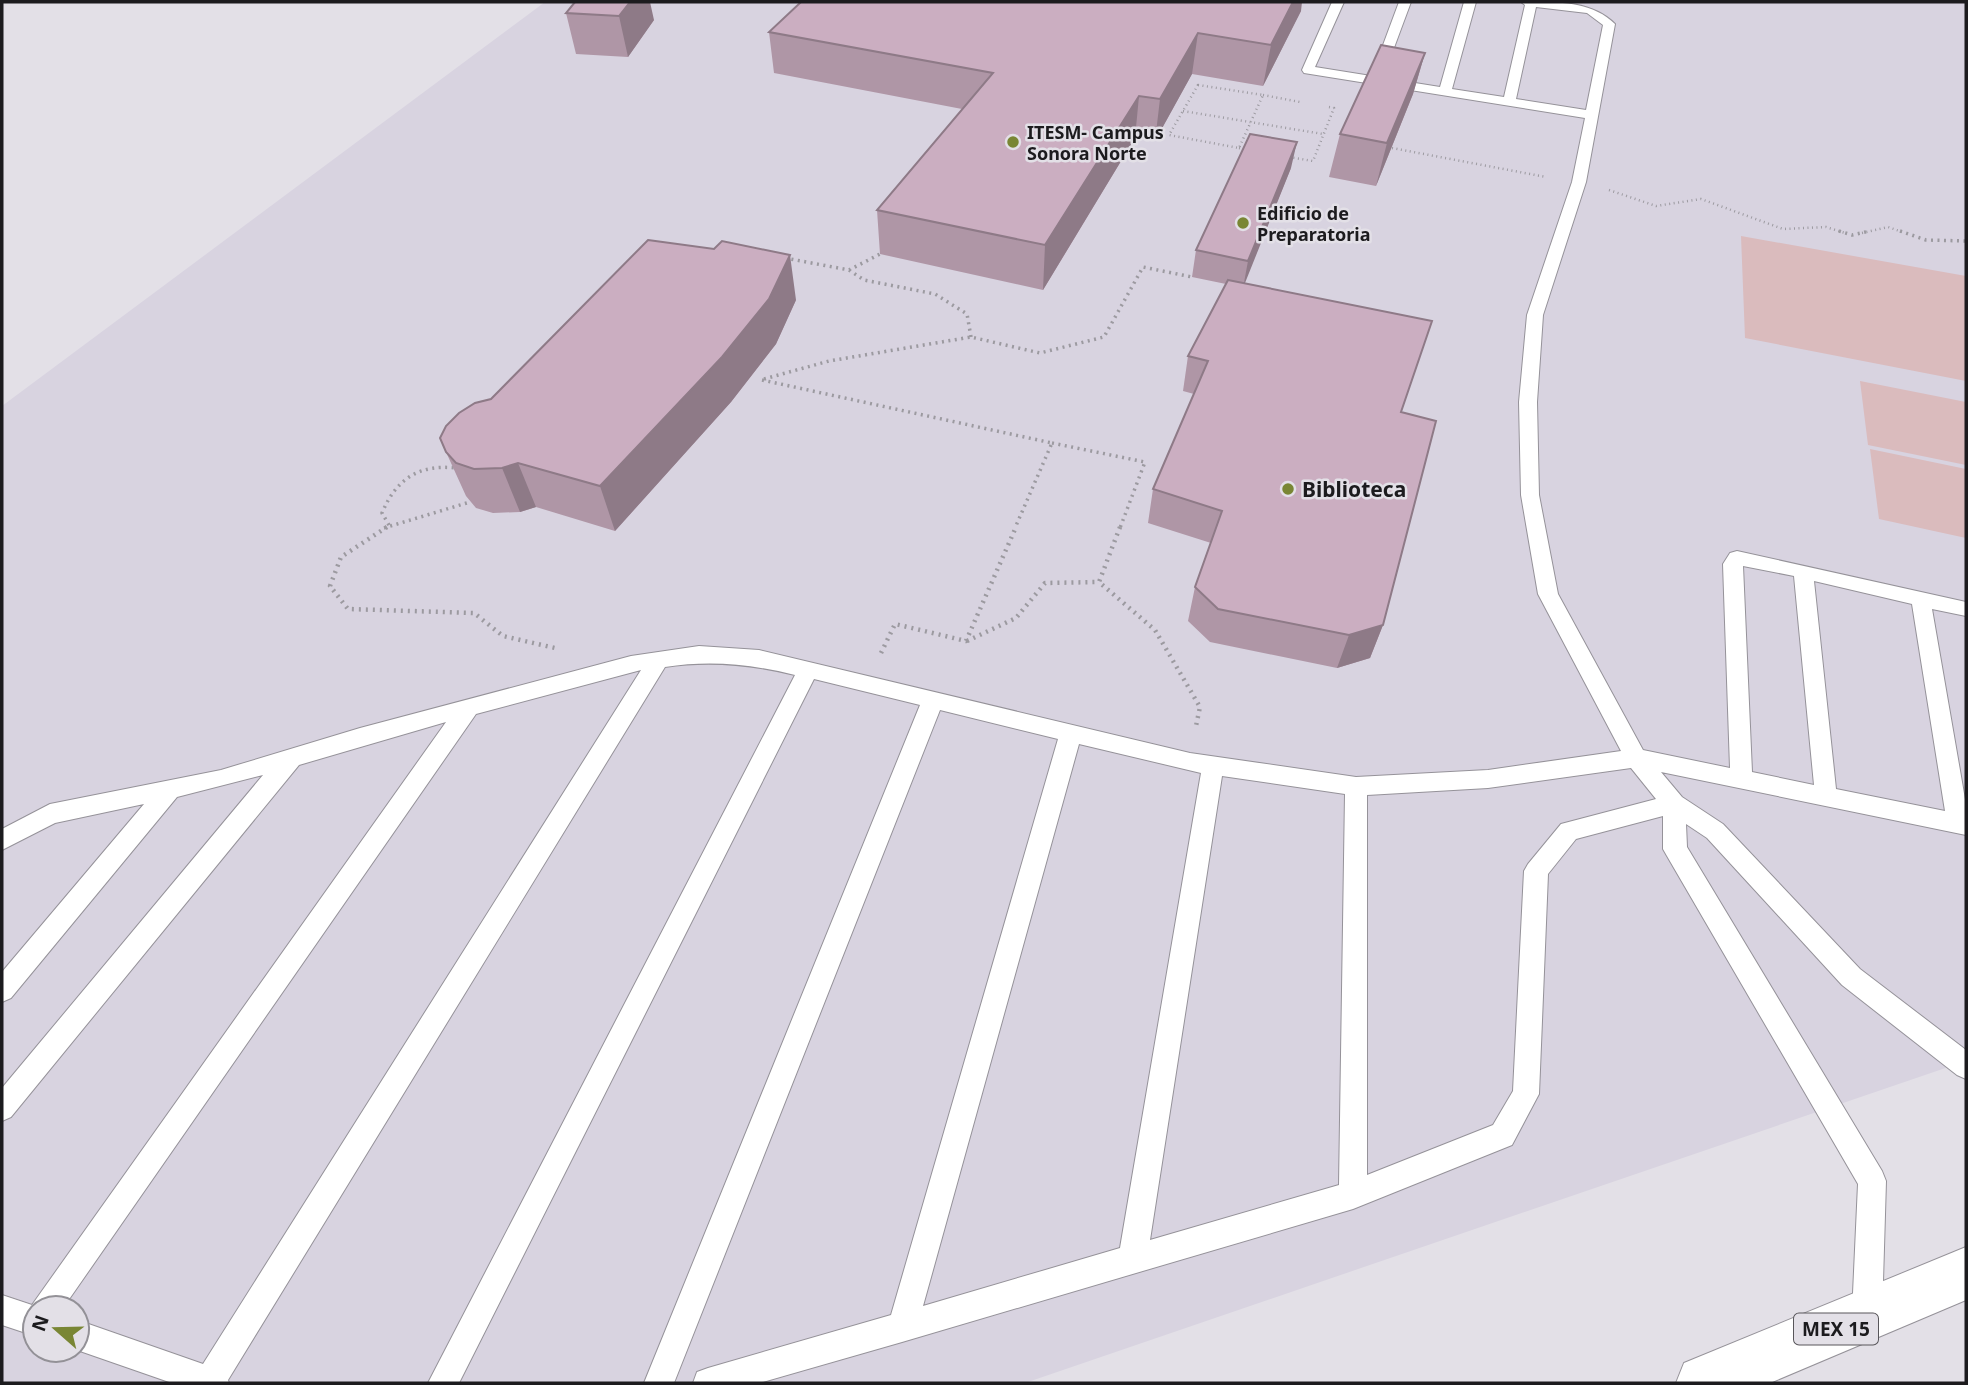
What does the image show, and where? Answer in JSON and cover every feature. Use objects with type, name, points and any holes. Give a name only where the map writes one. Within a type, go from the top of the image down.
[{"type":"highway","name":"MEX 15","points":[[1704,1383],[1966,1273]]},
{"type":"lane","points":[[1338,2],[1308,70],[1593,115]]},
{"type":"lane","points":[[1376,81],[1405,2]]},
{"type":"lane","points":[[1445,92],[1470,2]]},
{"type":"lane","points":[[1509,102],[1529,2],[1590,10],[1609,24],[1578,182],[1535,315],[1528,402],[1530,495],[1548,594],[1636,758],[1674,804],[1715,831],[1850,977],[1966,1066]]},
{"type":"lane","points":[[1741,779],[1733,564],[1737,558],[1966,610]]},
{"type":"lane","points":[[1803,571],[1826,796]]},
{"type":"lane","points":[[2,840],[50,814],[169,791],[631,664],[699,654],[759,659],[1202,763],[1356,786],[1488,779],[1636,758],[1962,824],[1921,599]]},
{"type":"lane","points":[[91,1340],[211,1382],[658,661]]},
{"type":"lane","points":[[443,1383],[807,670]]},
{"type":"lane","points":[[659,1383],[933,700]]},
{"type":"lane","points":[[54,1294],[469,708]]},
{"type":"lane","points":[[902,1326],[1071,733]]},
{"type":"lane","points":[[2,1108],[290,758]]},
{"type":"lane","points":[[1133,1259],[1202,763]]},
{"type":"lane","points":[[1353,1195],[1356,786]]},
{"type":"lane","points":[[2,990],[169,791]]},
{"type":"lane","points":[[708,1383],[1353,1195],[1502,1135],[1526,1094],[1536,871],[1569,831],[1674,804]]},
{"type":"lane","points":[[1674,804],[1675,849],[1872,1181],[1867,1316]]},
{"type":"lane","points":[[2,1310],[21,1316]]},
{"type":"path","points":[[1252,150],[1170,135],[1198,85],[1310,104]]},
{"type":"path","points":[[1239,148],[1263,95]]},
{"type":"path","points":[[1288,157],[1313,161],[1334,108],[1322,106]]},
{"type":"path","points":[[1183,111],[1323,134]]},
{"type":"path","points":[[1392,148],[1557,179]]},
{"type":"path","points":[[1597,187],[1656,206],[1701,199],[1783,229],[1826,227],[1852,235],[1888,227],[1926,240],[1966,241]]},
{"type":"path","points":[[849,270],[880,254]]},
{"type":"path","points":[[774,256],[849,270],[864,280],[934,294],[967,314],[971,337]]},
{"type":"path","points":[[1099,582],[1145,462],[762,380],[829,361],[971,337],[1040,353],[1104,337],[1143,267],[1192,277]]},
{"type":"path","points":[[966,641],[1052,443]]},
{"type":"path","points":[[388,525],[383,513],[389,494],[401,480],[417,469],[452,467],[466,470]]},
{"type":"path","points":[[470,502],[388,525],[341,557],[330,586],[348,609],[474,613],[503,636],[631,664]]},
{"type":"path","points":[[865,684],[895,624],[966,641],[1016,618],[1045,583],[1099,582],[1155,631],[1200,707],[1202,763]]},
{"type":"shaded area","points":[[545,2],[1966,2],[1966,1061],[1025,1383],[2,1383],[2,406]]},
{"type":"shaded area","points":[[1741,236],[1966,276],[1966,381],[1745,338]]},
{"type":"shaded area","points":[[1860,381],[1966,402],[1966,465],[1868,445]]},
{"type":"shaded area","points":[[1870,449],[1966,469],[1966,538],[1879,519]]},
{"type":"building","points":[[575,2],[630,2],[619,16],[566,13]]},
{"type":"building","points":[[801,2],[1293,2],[1271,45],[1198,33],[1160,99],[1139,96],[1045,245],[877,210],[993,73],[769,32]]},
{"type":"building","points":[[1381,45],[1425,53],[1387,143],[1340,134]]},
{"type":"building","name":"Edificio de Preparatoria","points":[[1250,134],[1297,142],[1248,261],[1196,250]]},
{"type":"building","points":[[648,240],[714,249],[722,241],[790,255],[769,299],[722,357],[600,486],[518,463],[502,468],[474,469],[456,463],[446,452],[440,438],[446,426],[459,413],[475,403],[491,399]]},
{"type":"building","name":"Biblioteca","points":[[1228,280],[1432,321],[1401,412],[1436,421],[1383,625],[1349,635],[1218,609],[1195,587],[1222,511],[1153,489],[1208,361],[1188,356]]},
{"type":"place","name":"ITESM- Campus Sonora Norte","points":[[1013,142]]},
{"type":"place","name":"Edificio de Preparatoria","points":[[1243,223]]},
{"type":"place","name":"Biblioteca","points":[[1288,489]]}]
